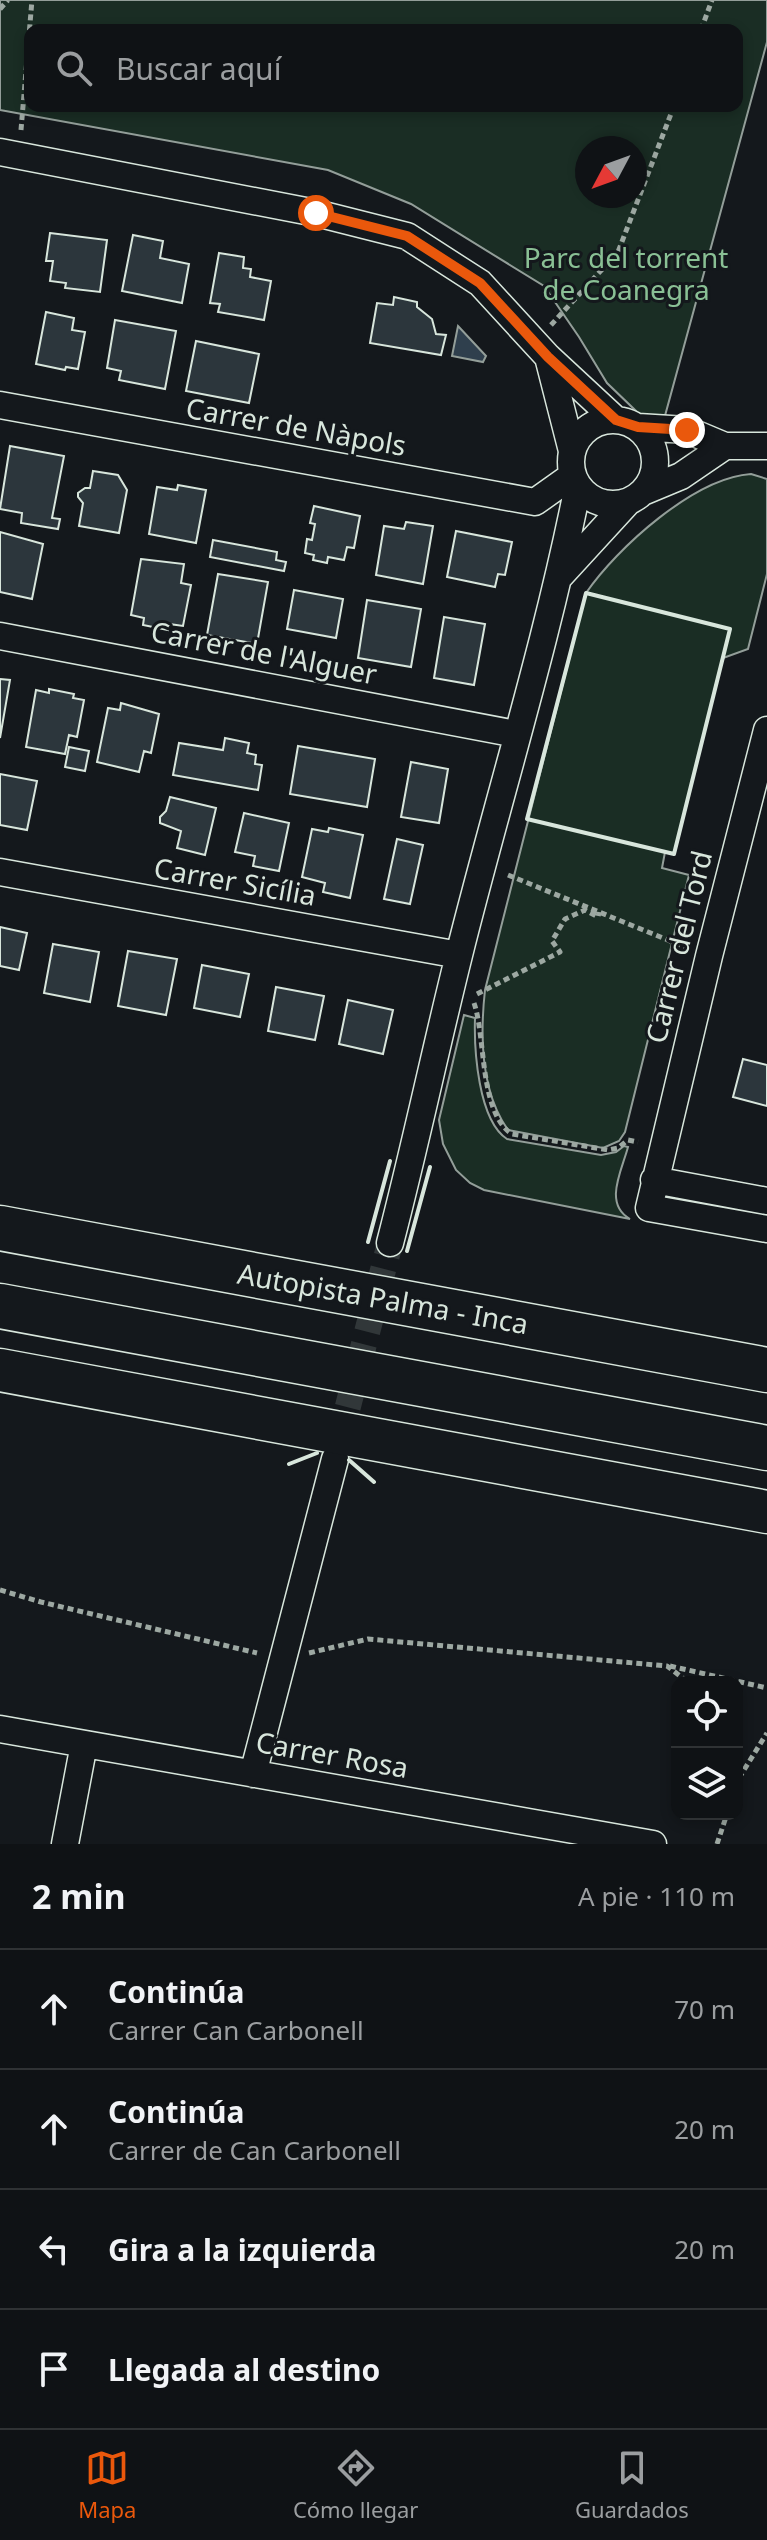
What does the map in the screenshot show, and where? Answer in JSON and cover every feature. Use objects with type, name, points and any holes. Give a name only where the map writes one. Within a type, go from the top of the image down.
[{"type":"highway","name":"Autopista Palma - Inca","points":[[0,1228],[767,1370]]},
{"type":"highway","points":[[0,1306],[767,1448]]},
{"type":"highway","points":[[0,1370],[767,1512]]},
{"type":"street","points":[[8,154],[316,213],[407,236],[480,283],[541,350],[627,424],[646,435],[656,458],[652,481],[560,576]]},
{"type":"street","points":[[541,350],[575,471],[595,501],[605,504],[636,497],[681,476],[725,446]]},
{"type":"street","name":"Carrer de Nàpols","points":[[0,405],[535,502],[575,471]]},
{"type":"street","points":[[390,1243],[459,955],[560,576],[584,431],[594,424],[627,424],[687,430],[725,446],[767,446]]},
{"type":"street","name":"Carrer de l'Alguer","points":[[0,636],[516,734]]},
{"type":"street","name":"Carrer del Tord","points":[[654,1180],[767,730]]},
{"type":"street","name":"Carrer Sicília","points":[[0,872],[459,955]]},
{"type":"street","points":[[767,1201],[654,1180],[649,1208],[767,1229]]},
{"type":"street","points":[[253,1774],[335,1459]]},
{"type":"street","name":"Carrer Rosa","points":[[0,1729],[653,1844]]},
{"type":"street","points":[[65,1844],[84,1744]]},
{"type":"path","points":[[0,9],[8,0]]},
{"type":"path","points":[[30,24],[32,0]]},
{"type":"path","points":[[703,24],[712,0]]},
{"type":"path","points":[[8,154],[24,112]]},
{"type":"path","points":[[541,350],[618,252],[672,112]]},
{"type":"path","points":[[508,875],[709,956]]},
{"type":"path","points":[[599,912],[598,917],[585,910],[565,919],[556,929],[552,941],[560,952],[477,993],[474,1004],[479,1016],[486,1082],[497,1116],[502,1126],[512,1134],[600,1150],[618,1148],[628,1140],[662,1147]]},
{"type":"path","points":[[0,1590],[281,1659],[368,1639],[667,1666],[767,1688]]},
{"type":"path","points":[[667,1666],[680,1676]]},
{"type":"path","points":[[743,1770],[767,1733]]},
{"type":"path","points":[[717,1844],[725,1820]]},
{"type":"green space","name":"Parc del torrent de Coanegra","points":[[0,0],[767,0],[767,42],[660,434],[607,383],[544,286],[411,204],[328,170],[0,110]]},
{"type":"green space","points":[[751,474],[767,479],[767,574],[748,649],[723,658],[674,854],[665,852],[662,868],[689,875],[625,1132],[619,1141],[603,1148],[508,1130],[492,1098],[484,1063],[485,990],[586,593],[617,556],[659,518],[706,488],[729,478]]},
{"type":"green space","points":[[464,1015],[475,1018],[480,1083],[497,1130],[507,1139],[601,1155],[628,1147],[616,1196],[617,1205],[630,1219],[484,1190],[470,1183],[456,1170],[443,1144],[439,1120]]},
{"type":"water","points":[[458,326],[486,356],[483,362],[452,356]]},
{"type":"building","points":[[50,233],[107,240],[100,292],[65,288],[66,283],[50,281],[53,261],[46,261]]},
{"type":"building","points":[[133,235],[163,241],[160,258],[189,264],[182,303],[122,291]]},
{"type":"building","points":[[219,253],[244,257],[243,268],[251,269],[250,277],[271,281],[264,320],[218,312],[220,304],[210,303]]},
{"type":"building","points":[[394,297],[417,302],[417,307],[432,319],[436,334],[446,335],[441,355],[370,343],[377,303],[393,305]]},
{"type":"building","points":[[46,312],[74,318],[72,330],[85,332],[78,369],[66,367],[65,370],[36,364]]},
{"type":"building","points":[[115,320],[176,331],[165,389],[119,380],[121,371],[107,368]]},
{"type":"building","points":[[196,341],[259,354],[249,403],[186,391]]},
{"type":"building","points":[[10,446],[64,456],[52,518],[60,519],[58,529],[21,523],[22,513],[0,509]]},
{"type":"building","points":[[93,471],[118,475],[127,490],[119,533],[79,526],[83,503],[78,493],[90,488]]},
{"type":"building","points":[[178,485],[206,490],[196,543],[149,534],[157,487],[177,490]]},
{"type":"building","points":[[314,506],[360,516],[354,548],[347,547],[344,560],[328,557],[327,563],[313,560],[314,555],[305,553],[307,539],[312,540],[315,524],[310,523]]},
{"type":"building","points":[[406,522],[433,526],[423,584],[376,575],[384,526],[404,529]]},
{"type":"building","points":[[456,531],[512,542],[505,575],[498,574],[495,587],[447,577]]},
{"type":"building","points":[[0,532],[43,544],[32,599],[0,592]]},
{"type":"building","points":[[213,540],[277,552],[276,560],[286,562],[284,571],[210,557]]},
{"type":"building","points":[[141,559],[184,564],[181,583],[191,585],[183,626],[169,624],[168,630],[143,625],[144,618],[131,615]]},
{"type":"building","points":[[218,574],[268,582],[257,644],[207,635]]},
{"type":"building","points":[[294,590],[343,599],[336,638],[287,629]]},
{"type":"building","points":[[367,600],[421,609],[411,667],[358,658]]},
{"type":"building","points":[[444,617],[485,624],[474,685],[434,678]]},
{"type":"building","points":[[0,679],[10,680],[0,738]]},
{"type":"building","points":[[49,689],[74,694],[73,698],[84,700],[77,737],[69,735],[65,754],[26,747],[36,690],[49,693]]},
{"type":"building","points":[[121,703],[159,714],[151,753],[144,751],[139,772],[97,762],[108,708],[120,710]]},
{"type":"building","points":[[225,738],[249,743],[247,753],[256,755],[255,764],[262,765],[258,790],[173,775],[179,743],[223,750]]},
{"type":"building","points":[[298,746],[375,759],[367,807],[290,794]]},
{"type":"building","points":[[69,747],[89,751],[85,771],[65,767]]},
{"type":"building","points":[[411,762],[448,769],[439,823],[401,817]]},
{"type":"building","points":[[0,774],[37,781],[27,830],[0,825]]},
{"type":"building","points":[[170,797],[216,808],[205,855],[177,848],[181,831],[160,823]]},
{"type":"building","points":[[244,813],[289,823],[279,871],[253,866],[255,856],[235,852]]},
{"type":"building","points":[[329,828],[363,835],[350,898],[323,892],[325,883],[302,877],[312,829],[328,832]]},
{"type":"building","points":[[397,839],[423,845],[410,904],[384,899]]},
{"type":"building","points":[[0,927],[27,933],[19,970],[0,966]]},
{"type":"building","points":[[53,944],[99,952],[90,1002],[44,993]]},
{"type":"building","points":[[128,951],[177,959],[166,1015],[118,1006]]},
{"type":"building","points":[[202,965],[249,974],[240,1017],[194,1008]]},
{"type":"building","points":[[276,987],[324,996],[315,1040],[268,1031]]},
{"type":"building","points":[[348,1000],[393,1010],[383,1054],[339,1044]]},
{"type":"building","points":[[743,1059],[767,1065],[767,1106],[733,1097]]},
{"type":"tunnel","points":[[338,1445],[390,1243]]},
{"type":"wall","points":[[586,593],[730,629],[674,854],[527,819],[586,593]]},
{"type":"wall","points":[[368,1242],[390,1161]]},
{"type":"wall","points":[[407,1251],[430,1167]]},
{"type":"wall","points":[[289,1464],[317,1453]]},
{"type":"wall","points":[[349,1460],[374,1482]]},
{"type":"route","points":[[316,213],[407,236],[480,283],[548,357],[616,420],[638,427],[687,430]]}]
